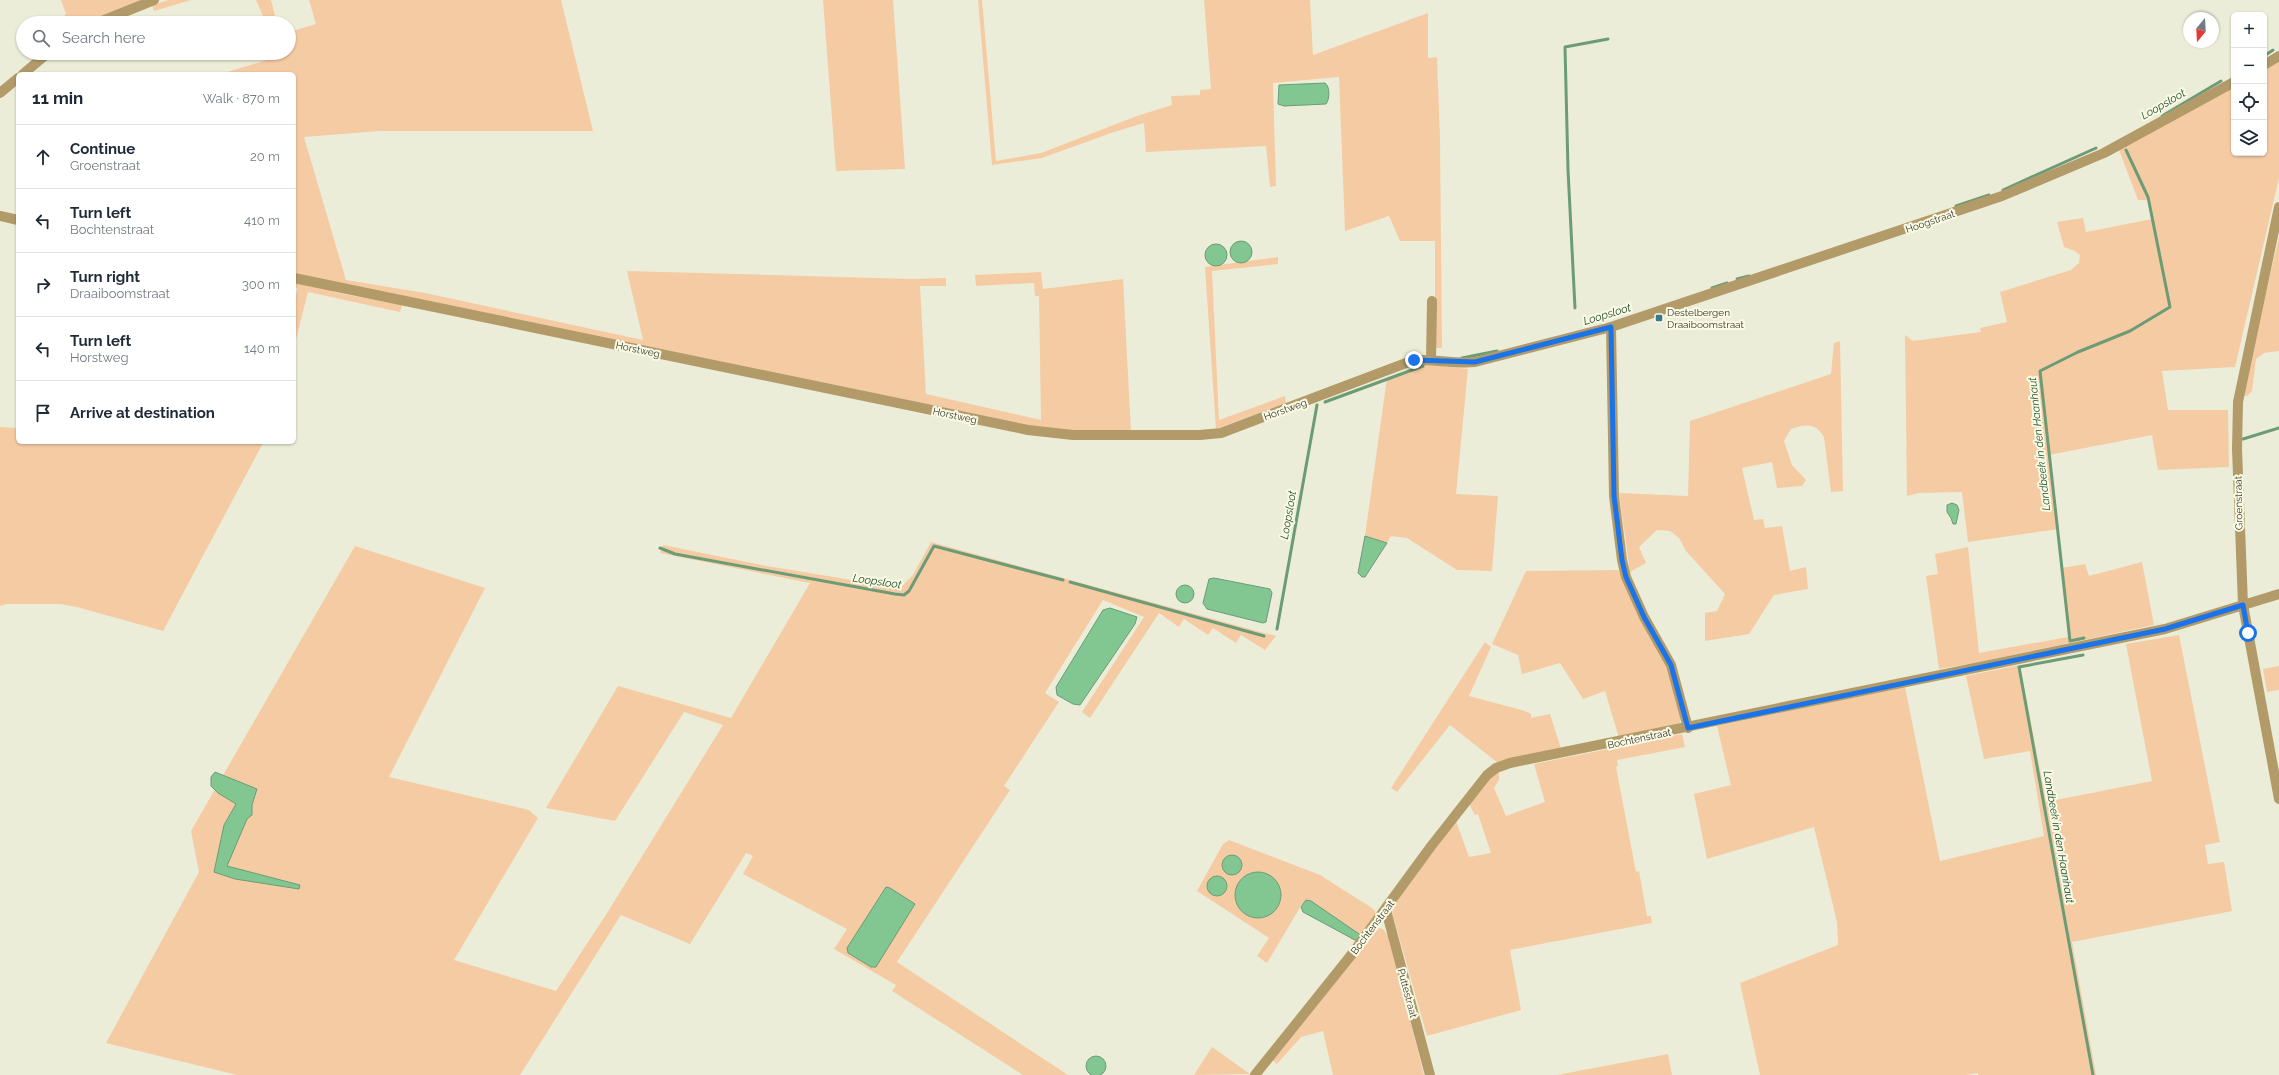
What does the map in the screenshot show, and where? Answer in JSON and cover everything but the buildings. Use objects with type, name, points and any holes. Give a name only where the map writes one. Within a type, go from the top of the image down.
[{"type":"street","points":[[114,16],[154,0]]},
{"type":"street","points":[[2267,62],[2279,56]]},
{"type":"street","points":[[25,72],[40,60]]},
{"type":"street","points":[[0,93],[16,80]]},
{"type":"street","name":"Hoogstraat","points":[[1611,327],[2002,196],[2104,153],[2231,84]]},
{"type":"street","name":"Groenstraat","points":[[2279,207],[2238,402],[2239,528],[2243,605],[2279,799]]},
{"type":"street","points":[[0,216],[16,220]]},
{"type":"street","name":"Horstweg","points":[[296,278],[1014,427],[1073,435],[1200,435],[1221,433],[1414,360],[1431,360],[1452,363],[1475,362],[1611,327]]},
{"type":"street","points":[[1431,360],[1432,301]]},
{"type":"street","points":[[1611,327],[1614,496],[1622,560],[1626,577],[1644,617],[1671,665],[1688,728]]},
{"type":"street","name":"Bochtenstraat","points":[[1255,1075],[1386,910],[1432,845],[1491,771],[1510,763],[1688,728],[2165,629],[2279,594]]},
{"type":"street","name":"Puttestraat","points":[[1386,910],[1430,1075]]},
{"type":"shaded area","points":[[61,0],[144,0],[102,16],[64,16],[66,14]]},
{"type":"shaded area","points":[[169,0],[191,0],[154,11],[152,5]]},
{"type":"shaded area","points":[[256,0],[271,0],[275,16],[263,16]]},
{"type":"shaded area","points":[[309,0],[561,0],[593,131],[379,131],[304,137],[346,280],[425,293],[643,340],[627,271],[912,279],[946,278],[946,286],[920,286],[926,394],[1041,420],[1039,296],[1035,296],[1034,283],[976,286],[975,275],[1041,272],[1043,289],[1123,279],[1131,432],[1062,431],[1039,428],[334,284],[333,292],[402,305],[400,312],[308,292],[296,339],[296,296],[298,288],[296,288],[296,72],[228,72],[267,60],[296,60],[296,30],[316,24]]},
{"type":"shaded area","points":[[823,0],[893,0],[905,169],[836,171]]},
{"type":"shaded area","points":[[978,0],[982,0],[996,161],[1041,153],[1137,116],[1172,105],[1171,96],[1200,95],[1200,90],[1211,89],[1204,0],[1310,0],[1313,55],[1428,13],[1428,58],[1437,57],[1440,138],[1442,348],[1435,348],[1435,241],[1400,241],[1389,216],[1345,231],[1339,77],[1273,83],[1276,186],[1270,187],[1266,146],[1146,152],[1144,123],[1114,132],[1042,158],[992,165]]},
{"type":"shaded area","points":[[2279,60],[2279,178],[2235,367],[2162,371],[2168,410],[2228,410],[2229,467],[2158,470],[2152,435],[2049,455],[2059,529],[1968,542],[1962,492],[1919,493],[1907,496],[1905,335],[1913,341],[1981,332],[1980,328],[2007,322],[2000,292],[2071,270],[2079,263],[2080,255],[2075,251],[2064,247],[2057,222],[2083,218],[2086,232],[2152,219],[2148,200],[2138,200],[2119,150],[2231,87],[2231,156],[2267,156],[2267,66]]},
{"type":"shaded area","points":[[1325,83],[1328,87],[1329,93],[1326,104],[1284,106],[1278,104],[1279,85]]},
{"type":"shaded area","points":[[2279,237],[2279,351],[2264,353],[2256,359],[2252,391],[2247,396],[2242,395]]},
{"type":"shaded area","points":[[1241,241],[1249,244],[1252,252],[1249,260],[1241,263],[1233,260],[1230,252],[1233,244]]},
{"type":"shaded area","points":[[1216,244],[1224,247],[1227,255],[1224,263],[1216,266],[1208,263],[1205,255],[1208,247]]},
{"type":"shaded area","points":[[1278,257],[1278,264],[1212,271],[1219,420],[1285,396],[1286,403],[1216,429],[1205,267]]},
{"type":"shaded area","points":[[1840,341],[1843,491],[1831,492],[1824,437],[1821,432],[1810,426],[1801,426],[1791,429],[1784,441],[1792,465],[1806,480],[1802,486],[1777,488],[1772,462],[1742,468],[1754,520],[1763,519],[1765,528],[1782,526],[1790,571],[1806,567],[1808,589],[1774,595],[1749,634],[1705,641],[1705,613],[1717,611],[1725,594],[1686,551],[1679,538],[1670,531],[1657,530],[1639,547],[1646,563],[1630,572],[1619,493],[1688,496],[1690,421],[1831,374],[1834,343]]},
{"type":"shaded area","points":[[1423,364],[1468,369],[1456,494],[1498,496],[1492,571],[1457,570],[1407,538],[1391,536],[1387,543],[1365,536],[1387,378]]},
{"type":"shaded area","points":[[0,427],[16,428],[16,444],[262,444],[163,631],[77,607],[60,604],[7,604],[0,606]]},
{"type":"shaded area","points":[[1952,503],[1957,505],[1959,510],[1956,524],[1953,524],[1947,512],[1947,505]]},
{"type":"shaded area","points":[[1365,536],[1387,543],[1365,577],[1362,577],[1358,573]]},
{"type":"shaded area","points":[[931,542],[1276,636],[1265,650],[1241,635],[1236,643],[1213,628],[1208,635],[1184,619],[1179,627],[1159,613],[1090,718],[1082,712],[1144,617],[1103,600],[1045,693],[1059,702],[1004,786],[1010,790],[897,962],[1068,1075],[1023,1075],[892,991],[896,985],[834,949],[847,929],[743,874],[753,856],[746,853],[690,944],[621,915],[520,1075],[237,1075],[106,1043],[199,872],[191,831],[355,546],[485,588],[389,777],[529,810],[538,818],[454,960],[556,991],[609,910],[723,725],[684,712],[615,821],[546,808],[618,686],[731,718],[810,583],[660,553],[663,545],[767,566],[900,588],[913,575]]},
{"type":"shaded area","points":[[1968,547],[1979,653],[2068,637],[2062,568],[2085,564],[2089,576],[2142,562],[2154,625],[1980,662],[1939,669],[1926,576],[1938,574],[1935,554]]},
{"type":"shaded area","points":[[1619,570],[1668,667],[1680,716],[1680,722],[1677,727],[1619,738],[1605,691],[1583,699],[1560,663],[1522,674],[1518,655],[1492,644],[1526,571]]},
{"type":"shaded area","points":[[1214,578],[1270,589],[1272,593],[1266,622],[1263,623],[1207,609],[1203,603],[1209,579]]},
{"type":"shaded area","points":[[1185,585],[1191,588],[1194,594],[1191,600],[1185,603],[1179,600],[1176,594],[1179,588]]},
{"type":"shaded area","points":[[1110,608],[1137,617],[1135,624],[1080,705],[1073,704],[1057,695],[1056,687],[1103,610]]},
{"type":"shaded area","points":[[2179,635],[2220,842],[2205,845],[2208,864],[2224,862],[2232,911],[2072,942],[2096,1075],[1978,1075],[1978,1073],[1966,1075],[1760,1075],[1740,983],[1838,945],[1837,922],[1814,827],[1707,859],[1694,794],[1731,785],[1717,726],[1905,687],[1940,861],[2044,836],[2030,751],[1984,759],[1966,676],[2020,665],[2046,802],[2152,781],[2126,644]]},
{"type":"shaded area","points":[[1485,642],[1491,647],[1469,696],[1525,711],[1531,714],[1531,718],[1550,714],[1561,749],[1498,763],[1450,725],[1397,792],[1391,788]]},
{"type":"shaded area","points":[[2279,666],[2279,690],[2267,692],[2263,669]]},
{"type":"shaded area","points":[[1682,734],[1685,747],[1617,760],[1618,766],[1616,767],[1636,872],[1639,871],[1647,916],[1651,916],[1652,923],[1510,950],[1521,1010],[1427,1036],[1392,912],[1398,899],[1456,821],[1469,857],[1491,853],[1478,814],[1475,815],[1469,804],[1491,775],[1499,771],[1499,780],[1494,788],[1506,816],[1545,802],[1534,764]]},
{"type":"shaded area","points":[[215,772],[257,789],[252,805],[252,815],[247,819],[227,866],[300,885],[299,889],[235,879],[214,872],[224,825],[236,804],[218,793],[211,786],[211,777]]},
{"type":"shaded area","points":[[1229,840],[1320,875],[1372,908],[1375,911],[1375,918],[1357,943],[1302,904],[1267,963],[1257,956],[1269,938],[1197,891],[1223,844]]},
{"type":"shaded area","points":[[1232,855],[1239,858],[1242,865],[1239,872],[1232,875],[1225,872],[1222,865],[1225,858]]},
{"type":"shaded area","points":[[1258,872],[1271,876],[1277,882],[1281,895],[1277,908],[1271,914],[1258,918],[1245,914],[1239,908],[1235,895],[1239,882],[1245,876]]},
{"type":"shaded area","points":[[1217,876],[1224,879],[1227,886],[1224,893],[1217,896],[1210,893],[1207,886],[1210,879]]},
{"type":"shaded area","points":[[886,887],[915,904],[876,967],[871,967],[848,953],[847,948]]},
{"type":"shaded area","points":[[1306,900],[1311,901],[1362,936],[1359,941],[1303,912],[1301,907]]},
{"type":"shaded area","points":[[1378,928],[1383,929],[1389,937],[1424,1075],[1333,1075],[1323,1031],[1301,1037],[1277,1064],[1272,1060]]},
{"type":"shaded area","points":[[1212,1047],[1250,1074],[1194,1075]]},
{"type":"shaded area","points":[[1668,1054],[1672,1075],[1557,1075]]},
{"type":"shaded area","points":[[1096,1056],[1103,1059],[1106,1066],[1103,1073],[1096,1076],[1089,1073],[1086,1066],[1089,1059]]},
{"type":"waterway","points":[[1575,308],[1568,170],[1565,47],[1608,39]]},
{"type":"waterway","name":"Loopsloot","points":[[2267,54],[2273,50]]},
{"type":"waterway","name":"Loopsloot","points":[[2162,116],[2221,81]]},
{"type":"waterway","name":"Loopsloot","points":[[2003,190],[2096,148]]},
{"type":"waterway","name":"Landbeek in den Haanhaut","points":[[2084,638],[2070,641],[2040,371],[2078,352],[2130,331],[2170,307],[2148,197],[2126,150]]},
{"type":"waterway","name":"Loopsloot","points":[[1956,206],[1989,195]]},
{"type":"waterway","name":"Loopsloot","points":[[1737,279],[1749,276]]},
{"type":"waterway","name":"Loopsloot","points":[[1712,288],[1727,283]]},
{"type":"waterway","name":"Loopsloot","points":[[1462,358],[1497,351]]},
{"type":"waterway","name":"Loopsloot","points":[[1325,402],[1423,366]]},
{"type":"waterway","name":"Loopsloot","points":[[1277,629],[1317,405]]},
{"type":"waterway","name":"Landbeek in den Haanhaut","points":[[2243,439],[2279,428]]},
{"type":"waterway","name":"Loopsloot","points":[[660,548],[675,554],[904,595],[909,591],[934,546],[1063,580]]},
{"type":"waterway","name":"Loopsloot","points":[[1070,582],[1264,636]]},
{"type":"waterway","name":"Landbeek in den Haanhaut","points":[[2083,655],[2019,667],[2093,1075]]},
{"type":"place","name":"Destelbergen Draaiboomstraat","points":[[1659,318]]},
{"type":"route","points":[[1414,360],[1431,360],[1452,363],[1475,362],[1611,327],[1614,496],[1622,560],[1626,577],[1644,617],[1671,665],[1688,728],[2165,629],[2243,605],[2248,633]]}]
